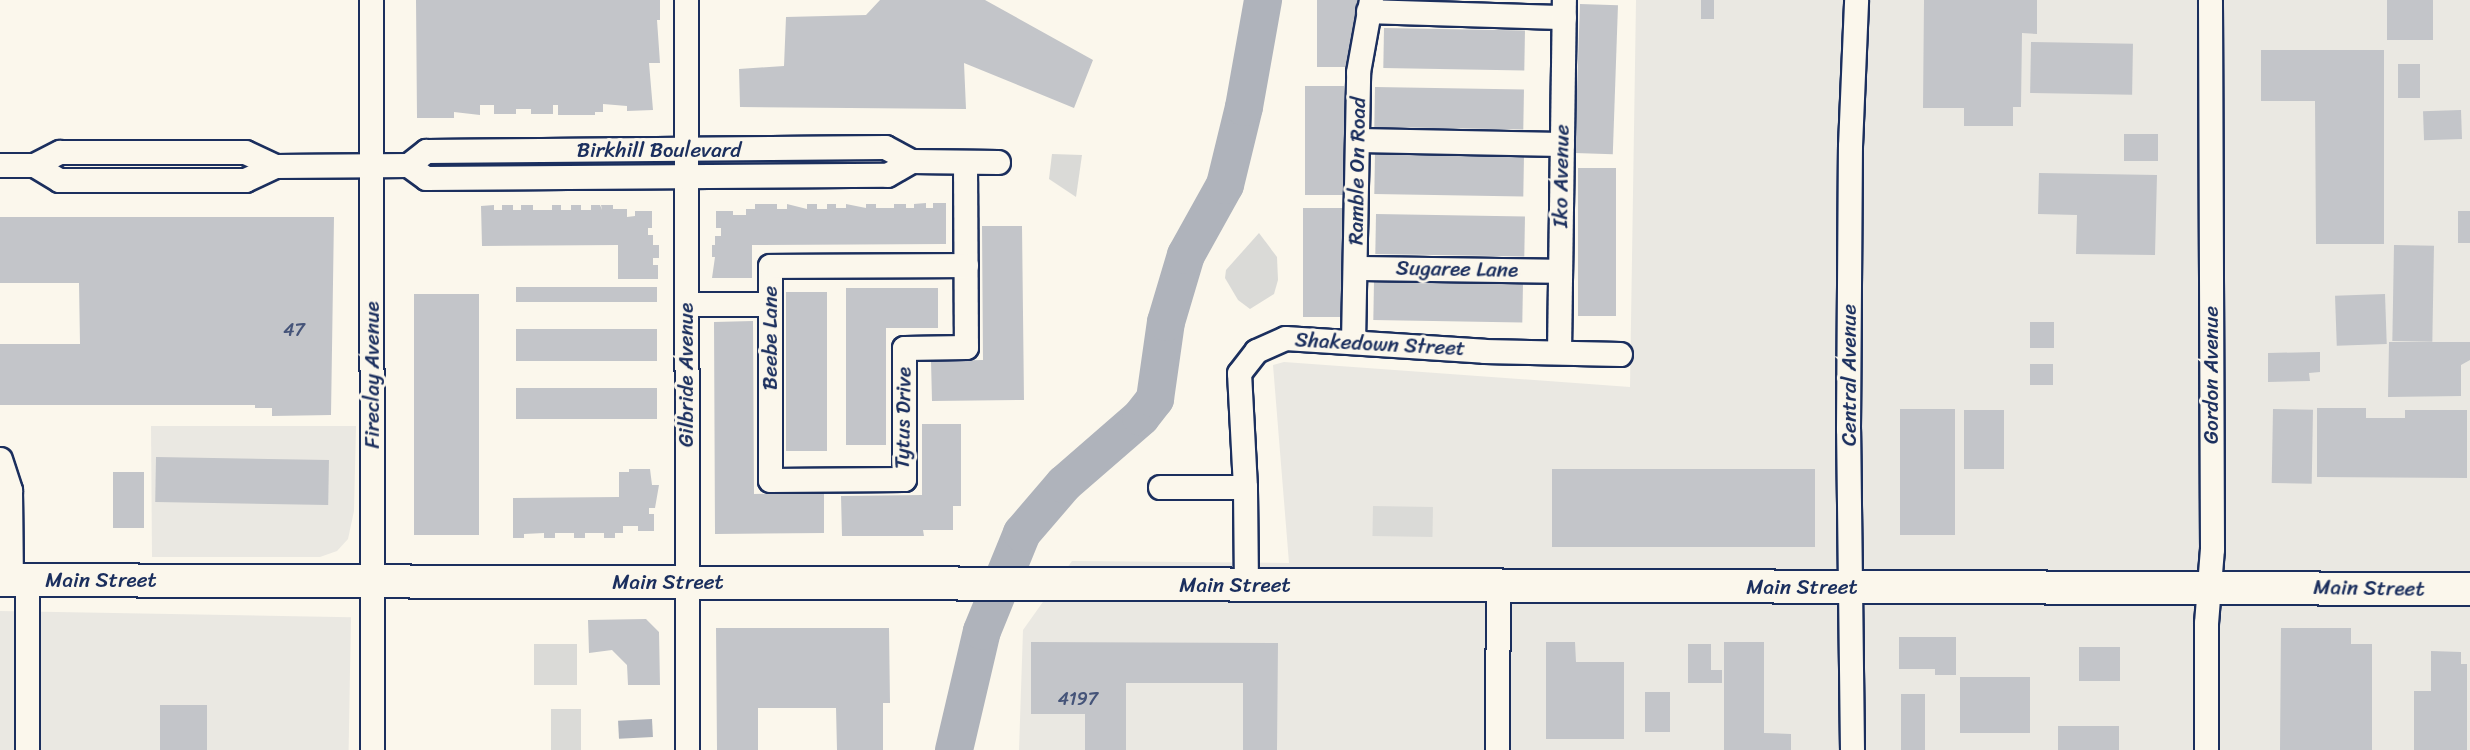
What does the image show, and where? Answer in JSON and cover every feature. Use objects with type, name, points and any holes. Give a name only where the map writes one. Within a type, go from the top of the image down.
[{"type":"street","name":"Fireclay Avenue","points":[[370,0],[372,750]]},
{"type":"street","name":"Gilbride Avenue","points":[[686,0],[687,750]]},
{"type":"street","name":"Central Avenue","points":[[1852,750],[1848,429],[1849,262],[1856,0]]},
{"type":"street","name":"Gordon Avenue","points":[[2206,750],[2206,624],[2211,549],[2210,0]]},
{"type":"street","points":[[1370,5],[1564,8]]},
{"type":"street","name":"Ramble On Road","points":[[1353,342],[1358,72],[1370,5]]},
{"type":"street","name":"Iko Avenue","points":[[1559,352],[1564,8]]},
{"type":"street","points":[[1357,140],[1562,144]]},
{"type":"street","name":"Birkhill Boulevard","points":[[408,165],[426,151],[886,147],[911,161],[998,162]]},
{"type":"street","name":"Birkhill Boulevard","points":[[0,165],[34,165],[60,180],[245,180],[275,166],[371,165],[408,165],[426,178],[887,175],[911,161]]},
{"type":"street","name":"Tytus Drive","points":[[771,480],[904,479],[904,348],[966,347],[965,162]]},
{"type":"street","name":"Beebe Lane","points":[[771,480],[771,266],[966,265]]},
{"type":"street","name":"Sugaree Lane","points":[[1355,268],[1560,271]]},
{"type":"street","points":[[686,304],[771,304]]},
{"type":"street","name":"Shakedown Street","points":[[1246,585],[1245,487],[1239,373],[1256,351],[1285,338],[1620,354]]},
{"type":"street","points":[[0,459],[10,490],[13,580],[27,750]]},
{"type":"street","points":[[1160,487],[1245,487]]},
{"type":"street","name":"Main Street","points":[[13,580],[2470,590]]},
{"type":"street","points":[[1497,750],[1499,586]]},
{"type":"shaded area","points":[[1636,0],[2470,0],[2470,750],[1019,750],[1023,630],[1072,561],[1289,563],[1273,365],[1284,362],[1630,387]]},
{"type":"shaded area","points":[[1052,154],[1082,155],[1076,197],[1049,179]]},
{"type":"shaded area","points":[[1259,233],[1277,257],[1278,280],[1274,294],[1250,309],[1238,300],[1225,278],[1226,270]]},
{"type":"shaded area","points":[[151,426],[356,426],[354,511],[348,539],[337,551],[320,557],[152,557]]},
{"type":"shaded area","points":[[1373,506],[1433,507],[1432,537],[1372,536]]},
{"type":"shaded area","points":[[0,611],[351,617],[349,750],[0,750]]},
{"type":"shaded area","points":[[534,644],[577,644],[577,685],[534,685]]},
{"type":"shaded area","points":[[551,709],[581,709],[581,750],[551,750]]},
{"type":"shaded area","points":[[652,719],[653,737],[619,739],[618,721]]},
{"type":"building","points":[[416,0],[660,0],[660,20],[657,20],[660,63],[649,63],[653,110],[627,111],[627,106],[603,104],[603,112],[595,112],[595,115],[558,115],[558,105],[553,105],[553,114],[531,114],[531,109],[516,109],[516,114],[494,114],[494,105],[480,105],[480,115],[454,112],[454,118],[417,118]]},
{"type":"building","points":[[880,0],[985,0],[1093,60],[1074,108],[964,63],[966,109],[740,107],[739,69],[784,66],[786,17],[866,15]]},
{"type":"building","points":[[1317,0],[1357,0],[1357,67],[1317,67]]},
{"type":"building","points":[[1701,0],[1714,0],[1714,19],[1701,19]]},
{"type":"building","points":[[1924,0],[2037,0],[2037,34],[2022,33],[2021,107],[2013,107],[2013,126],[1964,126],[1964,108],[1923,108]]},
{"type":"building","points":[[2387,0],[2433,0],[2433,40],[2387,40]]},
{"type":"building","points":[[1580,4],[1618,5],[1613,154],[1575,153]]},
{"type":"building","points":[[1384,28],[1525,30],[1524,70],[1383,68]]},
{"type":"building","points":[[2031,42],[2133,44],[2132,95],[2030,93]]},
{"type":"building","points":[[2261,50],[2384,50],[2384,244],[2316,244],[2315,101],[2261,101]]},
{"type":"building","points":[[2398,64],[2420,64],[2420,98],[2398,98]]},
{"type":"building","points":[[1305,86],[1344,86],[1344,195],[1305,195]]},
{"type":"building","points":[[1375,87],[1524,90],[1523,130],[1374,127]]},
{"type":"building","points":[[2461,110],[2462,139],[2424,140],[2423,111]]},
{"type":"building","points":[[2124,134],[2158,134],[2158,161],[2124,161]]},
{"type":"building","points":[[1375,154],[1524,157],[1523,197],[1374,194]]},
{"type":"building","points":[[1578,168],[1616,168],[1616,316],[1578,316]]},
{"type":"building","points":[[2039,173],[2157,175],[2155,255],[2076,254],[2077,215],[2038,214]]},
{"type":"building","points":[[926,203],[926,208],[933,208],[933,203],[946,203],[946,244],[752,245],[752,278],[712,278],[715,257],[712,257],[712,245],[715,245],[715,236],[721,236],[721,228],[716,228],[716,211],[733,211],[733,215],[746,215],[746,209],[755,209],[755,204],[777,204],[777,209],[787,209],[787,204],[807,209],[807,204],[817,204],[817,209],[827,209],[827,204],[836,204],[836,208],[846,208],[846,204],[866,208],[866,204],[876,204],[876,208],[894,208],[894,204],[906,204],[906,208],[914,208],[914,204]]},
{"type":"building","points":[[494,205],[494,210],[502,210],[502,205],[513,205],[513,210],[521,210],[521,205],[533,205],[533,210],[552,210],[552,205],[561,205],[561,210],[571,210],[571,205],[581,205],[581,210],[591,210],[591,205],[600,205],[602,210],[601,205],[613,205],[613,209],[627,209],[627,217],[635,216],[635,211],[652,211],[652,228],[648,228],[648,235],[653,235],[653,245],[659,245],[659,258],[653,258],[653,265],[658,265],[658,279],[618,279],[618,245],[482,246],[481,206]]},
{"type":"building","points":[[1303,208],[1343,208],[1343,317],[1303,317]]},
{"type":"building","points":[[2458,211],[2470,211],[2470,243],[2458,243]]},
{"type":"building","points":[[1376,214],[1525,217],[1524,257],[1375,254]]},
{"type":"building","points":[[0,217],[334,217],[331,415],[272,416],[272,408],[255,408],[255,405],[0,405],[0,344],[80,344],[79,283],[0,283]]},
{"type":"building","points":[[982,226],[1022,226],[1024,400],[932,401],[931,361],[983,360]]},
{"type":"building","points":[[2394,245],[2434,246],[2432,342],[2392,341]]},
{"type":"building","points":[[1374,281],[1523,284],[1522,323],[1373,320]]},
{"type":"building","points":[[516,287],[657,287],[657,302],[516,302]]},
{"type":"building","points":[[846,288],[938,288],[938,328],[886,328],[886,445],[846,445]]},
{"type":"building","points":[[786,292],[827,292],[827,451],[786,451]]},
{"type":"building","points":[[414,294],[479,294],[479,535],[414,535]]},
{"type":"building","points":[[2385,294],[2387,344],[2337,346],[2335,296]]},
{"type":"building","points":[[753,321],[754,494],[824,493],[824,533],[715,534],[714,322]]},
{"type":"building","points":[[2030,322],[2054,322],[2054,348],[2030,348]]},
{"type":"building","points":[[516,329],[657,329],[657,361],[516,361]]},
{"type":"building","points":[[2389,342],[2470,342],[2470,360],[2461,365],[2461,396],[2388,397]]},
{"type":"building","points":[[2320,352],[2320,372],[2309,373],[2310,381],[2268,382],[2268,353]]},
{"type":"building","points":[[2030,364],[2053,364],[2053,385],[2030,385]]},
{"type":"building","points":[[516,388],[657,388],[657,419],[516,419]]},
{"type":"building","points":[[2317,408],[2366,408],[2366,418],[2405,418],[2405,410],[2467,410],[2467,478],[2317,477]]},
{"type":"building","points":[[1900,409],[1955,409],[1955,535],[1900,535]]},
{"type":"building","points":[[2273,409],[2313,410],[2312,484],[2272,483]]},
{"type":"building","points":[[1964,410],[2004,410],[2004,469],[1964,469]]},
{"type":"building","points":[[922,424],[961,424],[961,506],[953,506],[953,530],[923,530],[924,536],[842,536],[841,496],[922,495]]},
{"type":"building","points":[[156,457],[329,460],[328,505],[155,502]]},
{"type":"building","points":[[629,469],[650,469],[652,485],[659,485],[655,508],[649,508],[649,514],[654,514],[654,531],[638,531],[638,526],[623,526],[623,533],[615,533],[615,538],[604,538],[604,533],[585,533],[585,538],[574,538],[574,533],[555,533],[555,538],[544,538],[544,533],[524,534],[524,538],[513,538],[513,498],[619,497],[619,472],[629,472]]},
{"type":"building","points":[[1552,469],[1815,469],[1815,547],[1552,547]]},
{"type":"building","points":[[113,472],[144,472],[144,528],[113,528]]},
{"type":"building","points":[[646,619],[659,632],[660,685],[628,685],[627,665],[612,650],[589,653],[588,620]]},
{"type":"building","points":[[716,628],[889,628],[890,703],[883,703],[883,750],[837,750],[836,708],[758,708],[758,750],[717,750]]},
{"type":"building","points":[[2281,628],[2351,628],[2351,644],[2372,644],[2372,750],[2280,750]]},
{"type":"building","points":[[1899,637],[1956,637],[1956,675],[1935,675],[1935,669],[1899,669]]},
{"type":"building","points":[[1031,642],[1278,643],[1277,750],[1243,750],[1243,683],[1126,683],[1126,750],[1085,750],[1085,714],[1031,714]]},
{"type":"building","points":[[1546,642],[1575,642],[1576,662],[1624,662],[1624,739],[1546,739]]},
{"type":"building","points":[[1724,642],[1764,642],[1764,733],[1791,734],[1791,750],[1724,750]]},
{"type":"building","points":[[1688,644],[1711,644],[1711,670],[1722,670],[1722,683],[1688,683]]},
{"type":"building","points":[[2079,647],[2120,647],[2120,681],[2079,681]]},
{"type":"building","points":[[2431,651],[2461,652],[2461,664],[2467,664],[2467,750],[2414,750],[2414,691],[2431,691]]},
{"type":"building","points":[[1960,677],[2030,677],[2030,733],[1960,733]]},
{"type":"building","points":[[1645,692],[1670,692],[1670,732],[1645,732]]},
{"type":"building","points":[[1901,694],[1925,694],[1925,750],[1901,750]]},
{"type":"building","points":[[160,705],[207,705],[207,750],[160,750]]},
{"type":"building","points":[[2058,726],[2119,726],[2119,750],[2058,750]]},
{"type":"waterway","points":[[954,750],[982,631],[1022,533],[1064,484],[1141,417],[1155,399],[1166,322],[1186,255],[1225,185],[1244,107],[1263,0]]}]
